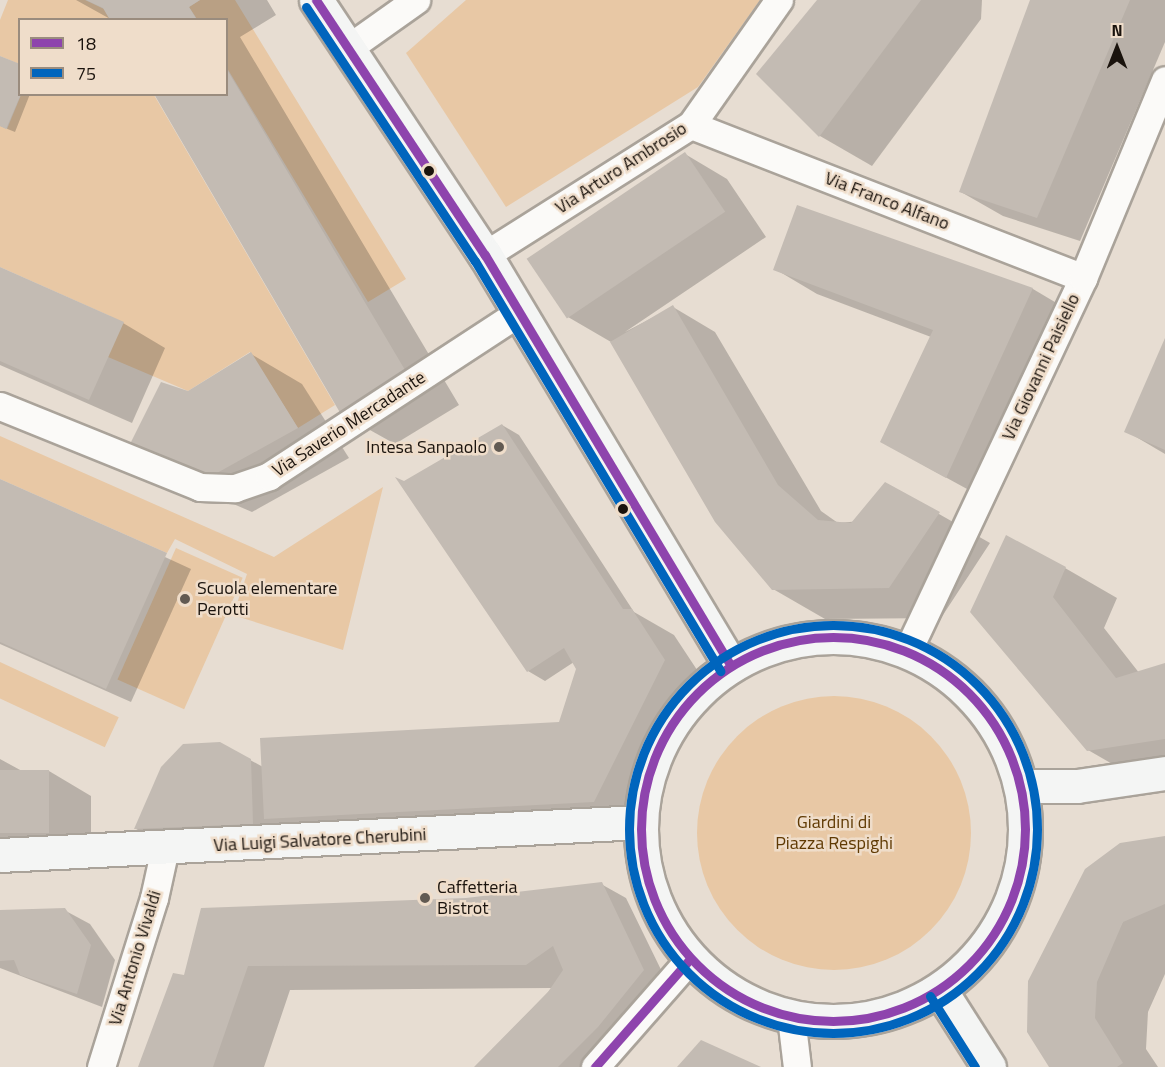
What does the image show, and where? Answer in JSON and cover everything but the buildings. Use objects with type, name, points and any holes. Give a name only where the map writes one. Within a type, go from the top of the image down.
[{"type":"street","points":[[316,0],[485,255],[730,665]]},
{"type":"street","points":[[347,50],[416,0]]},
{"type":"street","name":"Via Arturo Ambrosio","points":[[485,255],[691,125],[779,0]]},
{"type":"street","name":"Via Giovanni Paisiello","points":[[908,650],[1083,278],[1165,80]]},
{"type":"street","name":"Via Franco Alfano","points":[[691,125],[1083,278]]},
{"type":"street","name":"Via Saverio Mercadante","points":[[0,406],[200,487],[235,489],[269,476],[518,313]]},
{"type":"street","points":[[848,636],[908,650],[940,668],[976,697],[1003,735],[1022,786],[1027,838],[1015,897],[985,949],[940,990],[880,1017],[836,1022],[791,1017],[736,996],[690,959],[662,918],[644,872],[640,822],[646,777],[665,733],[693,695],[730,665],[787,641],[848,636]]},
{"type":"street","points":[[1022,786],[1077,786],[1165,773]]},
{"type":"street","name":"Via Luigi Salvatore Cherubini","points":[[0,855],[640,822]]},
{"type":"street","name":"Via Antonio Vivaldi","points":[[101,1067],[154,898],[165,848]]},
{"type":"street","points":[[595,1067],[690,959]]},
{"type":"street","points":[[940,990],[989,1067]]},
{"type":"street","points":[[791,1017],[797,1067]]},
{"type":"green space","points":[[8,0],[85,0],[104,9],[109,18],[18,18],[18,64],[0,56],[0,20]]},
{"type":"green space","points":[[200,0],[235,0],[406,279],[368,302],[228,70],[228,18],[196,18],[189,7]]},
{"type":"green space","points":[[466,0],[760,0],[698,87],[506,207],[406,53]]},
{"type":"green space","points":[[21,96],[155,96],[335,405],[298,428],[250,352],[188,391],[108,357],[110,316],[0,267],[0,126],[7,129]]},
{"type":"green space","points":[[0,436],[274,557],[383,487],[343,650],[233,615],[247,574],[175,539],[167,553],[0,479]]},
{"type":"green space","points":[[176,548],[243,578],[184,709],[117,680]]},
{"type":"green space","points":[[0,662],[119,717],[105,747],[0,698]]},
{"type":"green space","name":"Giardini di Piazza Respighi","points":[[821,696],[847,696],[887,706],[910,719],[931,736],[948,757],[961,780],[969,806],[971,833],[969,860],[961,886],[948,909],[931,930],[899,954],[874,965],[847,970],[821,970],[794,965],[769,954],[747,939],[728,920],[713,898],[702,873],[697,846],[697,820],[702,793],[713,768],[728,746],[747,727],[769,712],[794,701]]},
{"type":"transit line","name":"18","points":[[316,0],[485,255],[730,665]]},
{"type":"transit line","name":"75","points":[[306,7],[475,261],[720,671]]},
{"type":"transit line","name":"75","points":[[833,625],[873,629],[911,640],[963,671],[991,699],[1022,751],[1033,789],[1037,829],[1033,869],[1022,907],[991,959],[963,987],[911,1018],[873,1029],[833,1033],[793,1029],[755,1018],[703,987],[675,959],[644,907],[633,869],[629,829],[633,789],[644,751],[675,699],[703,671],[755,640],[793,629],[833,625]]},
{"type":"transit line","name":"18","points":[[833,637],[871,640],[907,651],[940,669],[969,693],[993,722],[1011,755],[1022,791],[1025,829],[1022,867],[1011,903],[993,936],[969,965],[940,989],[907,1007],[871,1018],[833,1021],[795,1018],[759,1007],[726,989],[697,965],[673,936],[655,903],[644,867],[641,829],[644,791],[655,755],[673,722],[697,693],[726,669],[759,651],[795,640],[833,637]]},
{"type":"transit line","name":"18","points":[[595,1067],[690,959]]},
{"type":"transit line","name":"75","points":[[930,996],[975,1067]]},
{"type":"place","name":"Intesa Sanpaolo","points":[[499,447]]},
{"type":"place","name":"Scuola elementare Perotti","points":[[185,599]]},
{"type":"place","name":"Caffetteria Bistrot","points":[[425,898]]}]
